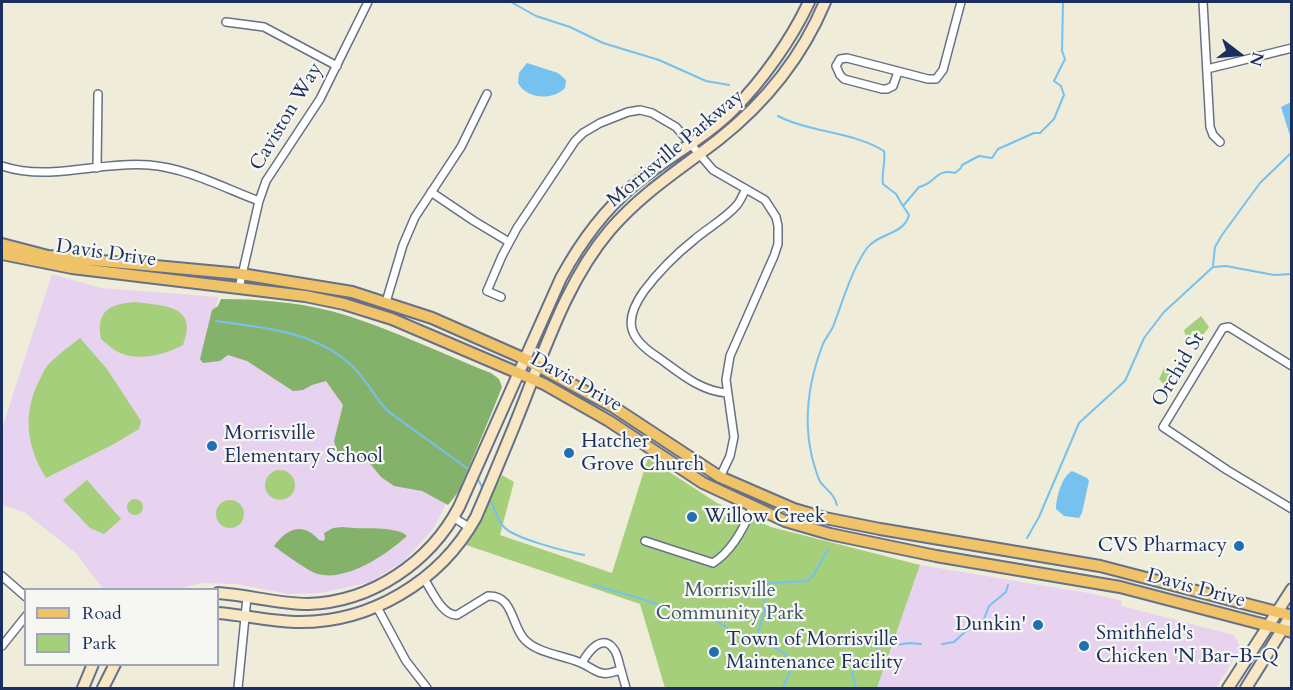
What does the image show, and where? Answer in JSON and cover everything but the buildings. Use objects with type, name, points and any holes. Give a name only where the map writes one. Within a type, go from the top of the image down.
[{"type":"main road","name":"Morrisville Parkway","points":[[219,594],[281,603],[326,602],[385,583],[413,564],[440,538],[453,517],[569,262],[597,222],[635,184],[732,111],[755,85],[794,30],[809,2]]},
{"type":"main road","name":"Morrisville Parkway","points":[[219,613],[294,622],[312,622],[351,615],[377,607],[410,589],[440,564],[470,528],[568,294],[594,250],[627,212],[656,185],[699,155],[753,110],[778,82],[803,44],[825,2]]},
{"type":"main road","name":"Davis Drive","points":[[2,244],[48,256],[242,274],[352,292],[432,318],[525,358],[612,406],[720,477],[772,501],[825,518],[1100,566],[1275,613],[1291,615]]},
{"type":"main road","name":"Davis Drive","points":[[2,254],[72,268],[305,297],[356,307],[392,319],[519,372],[575,400],[703,483],[785,521],[830,534],[936,556],[1120,587],[1287,631]]},
{"type":"main road","points":[[1228,688],[1292,589]]},
{"type":"main road","points":[[1246,688],[1287,631],[1291,615]]},
{"type":"main road","points":[[83,688],[92,666]]},
{"type":"main road","points":[[103,688],[114,666]]},
{"type":"street","name":"Caviston Way","points":[[239,288],[259,201],[272,169],[320,99],[368,2]]},
{"type":"street","points":[[898,72],[893,86],[882,89],[844,79],[836,66],[843,57],[932,80],[939,77],[943,70],[961,2]]},
{"type":"street","points":[[1203,2],[1210,127],[1213,135],[1220,142]]},
{"type":"street","points":[[226,22],[264,27],[337,66]]},
{"type":"street","points":[[1207,69],[1292,48]]},
{"type":"street","points":[[97,168],[98,94]]},
{"type":"street","points":[[386,302],[408,230],[461,147],[487,94]]},
{"type":"street","points":[[501,297],[487,291],[509,242],[575,141],[592,127],[628,112],[645,111],[676,127],[699,155],[719,174],[757,194],[771,208],[778,226],[778,244],[774,256],[730,357],[726,380],[734,437],[730,456],[720,477]]},
{"type":"street","points":[[2,166],[44,173],[138,165],[163,167],[259,201]]},
{"type":"street","points":[[727,393],[703,388],[642,347],[633,334],[631,322],[634,307],[659,272],[677,253],[736,206],[746,189]]},
{"type":"street","points":[[431,192],[509,242]]},
{"type":"street","name":"Orchid St","points":[[1292,366],[1229,327],[1223,328],[1163,428],[1292,509]]},
{"type":"street","points":[[645,541],[713,563],[721,558],[734,543],[753,508]]},
{"type":"street","points":[[453,517],[470,528]]},
{"type":"street","points":[[2,576],[24,595]]},
{"type":"street","points":[[424,579],[449,614],[457,615],[489,596],[497,596],[508,605],[519,633],[529,643],[582,663],[603,674],[621,670]]},
{"type":"street","points":[[238,688],[248,597]]},
{"type":"street","points":[[377,607],[406,661],[427,688]]},
{"type":"street","points":[[2,646],[24,618]]},
{"type":"street","points":[[582,663],[592,647],[597,644],[607,644],[615,651],[626,688]]},
{"type":"shaded area","name":"Morrisville Elementary School","points":[[52,274],[101,288],[218,297],[212,329],[325,359],[455,486],[433,529],[404,561],[370,582],[321,593],[288,594],[236,584],[203,583],[181,588],[102,588],[76,553],[24,512],[2,505],[2,429]]},
{"type":"shaded area","points":[[920,565],[1094,594],[1122,601],[1121,606],[1234,635],[1241,648],[1216,688],[877,688]]},
{"type":"green space","points":[[221,299],[304,305],[331,311],[391,331],[491,373],[499,379],[502,387],[492,412],[459,491],[448,505],[422,491],[394,486],[381,477],[367,460],[337,451],[334,441],[343,405],[326,381],[303,390],[293,391],[247,361],[228,355],[220,361],[203,363],[200,359],[212,310],[218,306]]},
{"type":"green space","points":[[135,302],[167,307],[182,315],[186,322],[187,332],[183,345],[155,355],[140,357],[119,352],[101,339],[101,322],[106,311],[111,307]]},
{"type":"green space","points":[[1201,316],[1209,327],[1203,335],[1192,331],[1191,335],[1187,336],[1184,330]]},
{"type":"green space","points":[[80,338],[107,369],[141,421],[139,429],[114,444],[46,478],[34,455],[31,443],[30,406],[47,367],[59,354]]},
{"type":"green space","points":[[1165,366],[1173,372],[1171,375],[1174,377],[1167,388],[1159,379]]},
{"type":"green space","name":"Morrisville Community Park","points":[[648,458],[717,503],[771,527],[920,565],[877,688],[665,688],[640,604],[466,545],[502,475],[514,482],[500,535],[612,573]]},
{"type":"green space","points":[[280,470],[291,474],[295,485],[291,496],[280,500],[269,496],[265,485],[269,474]]},
{"type":"green space","points":[[87,480],[121,519],[104,534],[90,528],[63,500]]},
{"type":"green space","points":[[132,499],[138,499],[143,507],[141,513],[132,515],[127,510],[127,504]]},
{"type":"green space","points":[[230,500],[240,504],[244,514],[240,524],[230,528],[220,524],[216,514],[220,504]]},
{"type":"green space","points":[[333,528],[395,530],[407,536],[389,551],[366,565],[341,574],[329,575],[308,570],[274,546],[283,536],[293,530],[304,530],[323,541],[324,533]]},
{"type":"water","points":[[527,63],[558,73],[566,80],[565,88],[547,96],[527,92],[518,83],[519,73]]},
{"type":"water","points":[[1291,102],[1291,139],[1281,107]]},
{"type":"water","points":[[1072,471],[1089,481],[1079,518],[1064,516],[1056,509],[1060,488]]},
{"type":"waterway","points":[[511,2],[536,16],[570,27],[603,43],[659,60],[706,81],[729,85]]},
{"type":"waterway","points":[[837,505],[832,495],[821,483],[816,470],[809,443],[808,414],[811,386],[818,358],[833,327],[852,275],[861,257],[872,243],[906,222],[909,215],[903,206],[919,187],[929,183],[939,174],[955,173],[962,165],[979,156],[992,158],[998,149],[1034,133],[1040,133],[1054,119],[1064,95],[1061,86],[1054,81],[1065,59],[1062,51],[1063,2]]},
{"type":"waterway","points":[[778,116],[804,126],[858,139],[884,151],[883,184],[896,194],[903,206]]},
{"type":"waterway","points":[[1213,265],[1215,247],[1222,235],[1260,183],[1292,152]]},
{"type":"waterway","points":[[1027,538],[1039,517],[1079,423],[1125,381],[1144,338],[1164,312],[1213,267],[1226,266],[1274,275],[1292,274]]},
{"type":"waterway","points":[[216,321],[288,333],[305,338],[337,354],[357,370],[389,412],[471,471]]},
{"type":"waterway","points":[[477,477],[484,491]]},
{"type":"waterway","points":[[489,498],[499,520],[510,532],[542,544],[584,555]]},
{"type":"waterway","points":[[783,688],[793,666],[786,654],[756,638],[764,613],[766,586],[771,583],[807,581],[813,576],[828,549]]},
{"type":"waterway","points":[[594,585],[665,608]]},
{"type":"waterway","points":[[942,644],[954,642],[967,630],[978,625],[984,619],[989,606],[1006,592],[1008,585]]},
{"type":"waterway","points":[[700,611],[734,632],[756,638]]},
{"type":"waterway","points":[[854,688],[856,685],[852,674],[855,668],[869,665],[879,647],[921,644]]},
{"type":"place","name":"Morrisville Elementary School","points":[[212,446]]},
{"type":"place","name":"Hatcher Grove Church","points":[[569,453]]},
{"type":"place","name":"Willow Creek","points":[[692,517]]},
{"type":"place","name":"CVS Pharmacy","points":[[1239,546]]},
{"type":"place","name":"Dunkin'","points":[[1038,625]]},
{"type":"place","name":"Smithfield's Chicken 'N Bar-B-Q","points":[[1084,646]]},
{"type":"place","name":"Town of Morrisville Maintenance Facility","points":[[714,652]]}]
